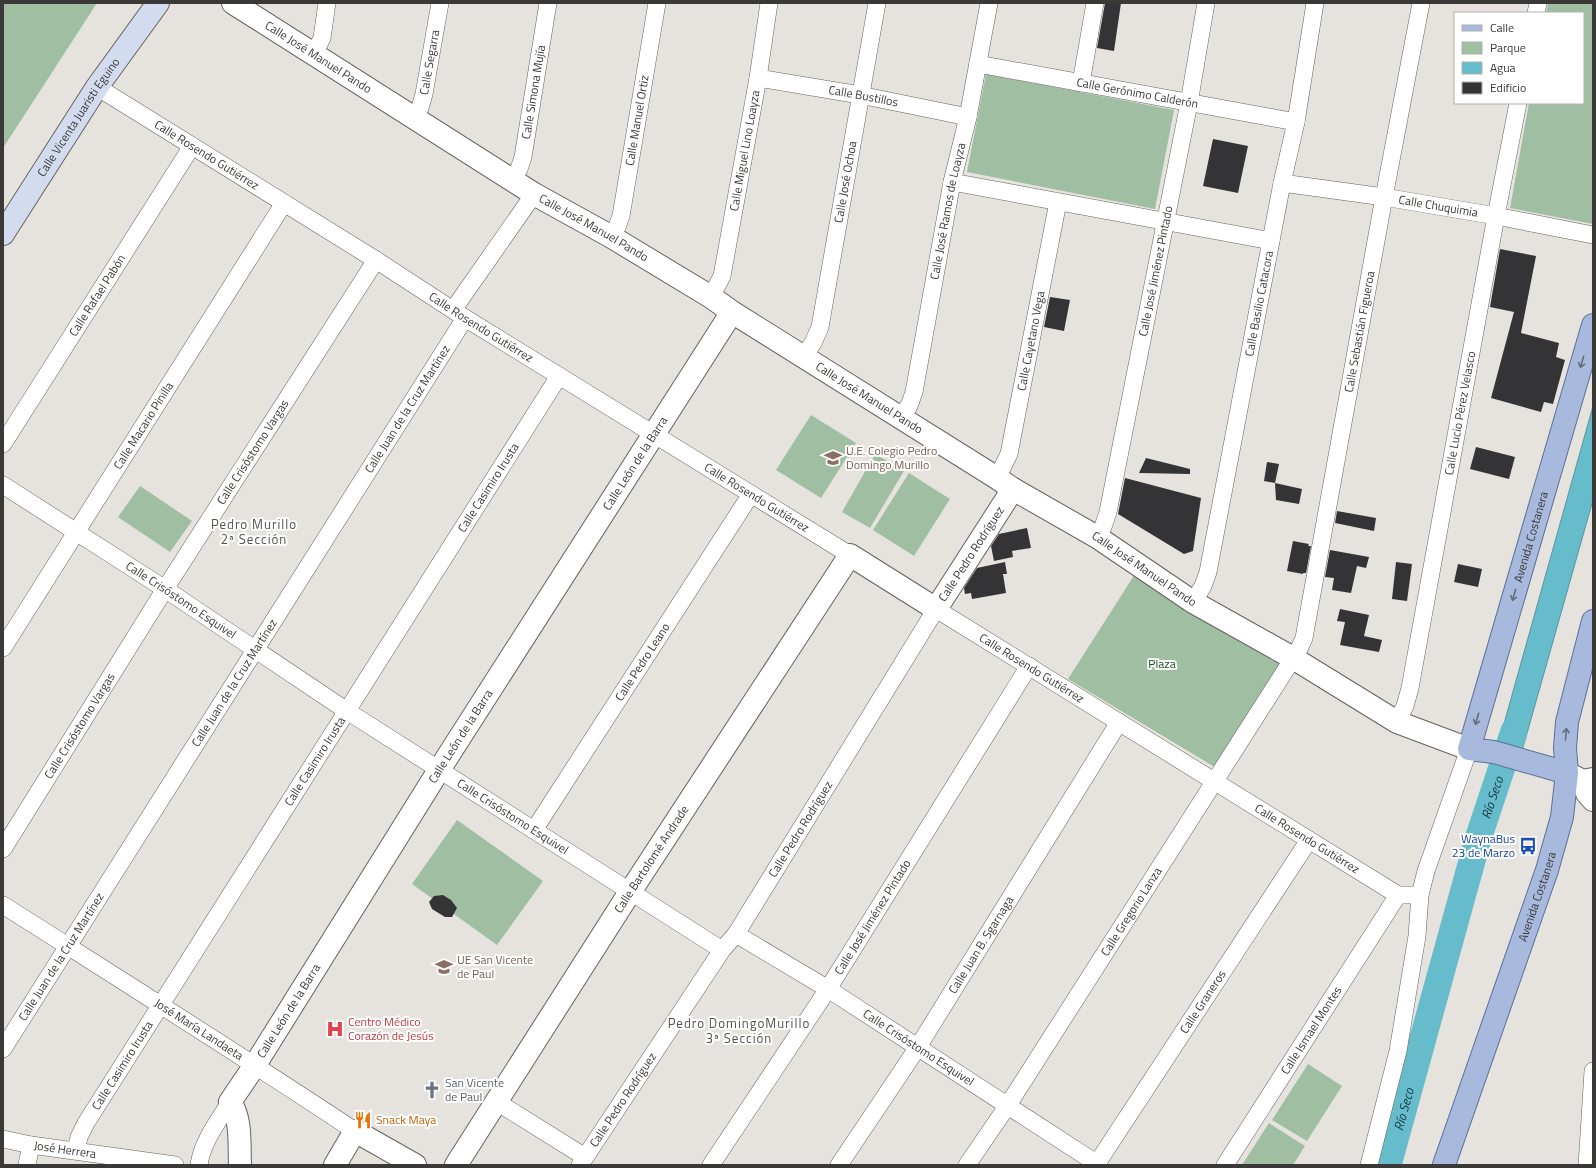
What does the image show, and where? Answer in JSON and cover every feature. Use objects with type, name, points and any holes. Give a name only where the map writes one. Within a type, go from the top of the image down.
[{"type":"main road","name":"Calle Vicenta Juaristi Eguino","points":[[3,234],[97,87],[158,3]]},
{"type":"main road","name":"Avenida Costanera","points":[[1469,749],[1593,325]]},
{"type":"main road","name":"Avenida Costanera","points":[[1444,1165],[1548,870],[1562,817],[1581,778],[1565,748],[1567,722],[1593,621]]},
{"type":"main road","name":"Calle José Manuel Pando","points":[[1469,749],[1494,752],[1581,778]]},
{"type":"street","name":"Calle José Manuel Pando","points":[[233,3],[413,118],[513,179],[534,194],[610,236],[712,296],[732,312],[1005,484],[1097,537],[1193,602],[1293,658],[1397,722],[1469,749]]},
{"type":"street","points":[[314,54],[322,38],[327,3]]},
{"type":"street","name":"Calle Segarra","points":[[413,118],[420,108],[424,94],[440,3]]},
{"type":"street","name":"Calle Simona Mujía","points":[[513,179],[519,169],[523,157],[548,3]]},
{"type":"street","name":"Calle Manuel Ortiz","points":[[610,236],[617,227],[622,216],[657,3]]},
{"type":"street","name":"Calle Miguel Lino Loayza","points":[[712,296],[722,276],[770,3]]},
{"type":"street","name":"Calle José Ochoa","points":[[804,357],[813,343],[820,327],[877,3]]},
{"type":"street","name":"Calle José Ramos de Loayza","points":[[900,417],[909,406],[914,392],[952,182],[968,117],[989,3]]},
{"type":"street","points":[[1081,83],[1095,3]]},
{"type":"street","name":"Calle José Jiménez Pintado","points":[[1097,537],[1103,527],[1108,512],[1189,103],[1206,3]]},
{"type":"street","name":"Calle Basilio Catacora","points":[[1193,602],[1203,586],[1208,572],[1270,240],[1296,122],[1315,3]]},
{"type":"street","name":"Calle Sebastián Figueroa","points":[[1293,658],[1304,638],[1384,197],[1421,3]]},
{"type":"street","name":"Calle Gerónimo Calderón","points":[[978,64],[1296,122]]},
{"type":"street","name":"Calle Bustillos","points":[[758,78],[860,95],[968,117]]},
{"type":"street","name":"Calle Rosendo Gutiérrez","points":[[97,87],[284,202],[459,314],[1398,895],[1420,896]]},
{"type":"street","name":"Calle Lucio Pérez Velasco","points":[[1397,722],[1405,706],[1410,688],[1518,104]]},
{"type":"street","name":"Calle Rafael Pabón","points":[[3,444],[192,146]]},
{"type":"street","points":[[952,182],[1270,240]]},
{"type":"street","name":"Calle Chuquimia","points":[[1282,183],[1384,197],[1496,216],[1593,235]]},
{"type":"street","name":"Calle Juan de la Cruz Martínez","points":[[3,1049],[255,649],[459,314],[534,194]]},
{"type":"street","name":"Calle Macario Pinilla","points":[[3,648],[284,202]]},
{"type":"street","name":"Calle Cayetano Vega","points":[[1005,484],[1009,454],[1058,202]]},
{"type":"street","name":"Calle Crisóstomo Vargas","points":[[3,849],[165,590],[376,260]]},
{"type":"street","name":"Calle León de la Barra","points":[[199,1165],[200,1157],[205,1144],[230,1102],[255,1065],[439,770],[653,433],[732,312]]},
{"type":"street","name":"Calle Casimiro Irusta","points":[[76,1150],[79,1137],[86,1123],[559,376]]},
{"type":"street","name":"Calle Pedro Rodríguez","points":[[583,1161],[722,950],[736,934],[936,609],[1005,484]]},
{"type":"street","name":"Calle Crisóstomo Esquivel","points":[[3,485],[255,649],[347,711],[722,950]]},
{"type":"street","name":"Calle Pedro Leano","points":[[534,830],[750,494]]},
{"type":"street","name":"Calle Bartolomé Andrade","points":[[456,1165],[630,892],[850,555]]},
{"type":"street","name":"Calle Gregorio Lanza","points":[[967,1165],[1008,1105],[1293,658]]},
{"type":"street","name":"Calle José Jiménez Pintado","points":[[711,1165],[828,989],[1029,666]]},
{"type":"street","name":"Calle Juan B. Sgarnaga","points":[[839,1165],[918,1047],[1119,722]]},
{"type":"street","points":[[1369,1165],[1398,1051],[1417,936],[1420,896],[1426,871],[1469,749]]},
{"type":"street","points":[[1581,778],[1587,793],[1593,800]]},
{"type":"street","name":"Calle Graneros","points":[[1098,1165],[1309,840]]},
{"type":"street","name":"Calle Ismael Montes","points":[[1225,1165],[1398,895]]},
{"type":"street","name":"José María Landaeta","points":[[3,904],[255,1065],[355,1131],[415,1165]]},
{"type":"street","name":"Calle Crisóstomo Esquivel","points":[[736,934],[828,989],[1098,1165]]},
{"type":"street","points":[[1587,1165],[1593,1071]]},
{"type":"street","points":[[230,1102],[235,1109],[238,1124],[240,1165]]},
{"type":"street","points":[[497,1102],[583,1161]]},
{"type":"street","points":[[335,1165],[355,1131]]},
{"type":"street","name":"José Herrera","points":[[3,1139],[76,1150],[138,1162],[175,1165]]},
{"type":"street","points":[[27,1165],[31,1144]]},
{"type":"green space","points":[[3,3],[97,3],[3,148]]},
{"type":"green space","points":[[1548,3],[1593,3],[1593,224],[1510,208],[1529,104],[1584,104],[1584,12],[1546,12]]},
{"type":"green space","points":[[986,74],[1174,110],[1155,209],[967,172]]},
{"type":"green space","points":[[811,415],[856,443],[821,498],[776,470]]},
{"type":"green space","points":[[875,454],[904,471],[870,528],[842,512]]},
{"type":"green space","points":[[909,473],[950,499],[914,556],[873,530]]},
{"type":"green space","points":[[140,486],[192,521],[170,552],[118,517]]},
{"type":"green space","name":"Plaza","points":[[1135,574],[1281,664],[1218,769],[1068,679]]},
{"type":"green space","points":[[457,820],[543,881],[497,945],[412,884]]},
{"type":"green space","points":[[1308,1064],[1342,1086],[1307,1141],[1272,1120]]},
{"type":"green space","points":[[1269,1123],[1305,1146],[1293,1165],[1242,1165]]},
{"type":"water","name":"Río Seco","points":[[1593,406],[1593,500],[1522,751],[1498,745]]},
{"type":"building","points":[[1105,3],[1121,3],[1114,51],[1097,48]]},
{"type":"building","points":[[1213,139],[1248,146],[1238,193],[1203,186]]},
{"type":"building","points":[[1500,249],[1536,256],[1521,333],[1559,343],[1556,357],[1565,360],[1553,404],[1544,402],[1541,412],[1491,398],[1514,312],[1490,307]]},
{"type":"building","points":[[1050,297],[1070,300],[1064,331],[1044,327]]},
{"type":"building","points":[[1476,447],[1515,457],[1509,479],[1470,469]]},
{"type":"building","points":[[1146,458],[1190,469],[1190,474],[1139,473]]},
{"type":"building","points":[[1267,462],[1279,464],[1275,483],[1264,481]]},
{"type":"building","points":[[1125,478],[1201,498],[1193,551],[1184,554],[1118,514]]},
{"type":"building","points":[[1275,483],[1302,489],[1299,504],[1276,500]]},
{"type":"building","points":[[1337,511],[1376,518],[1374,531],[1335,523]]},
{"type":"building","points":[[1027,528],[1031,548],[1012,551],[1013,557],[994,561],[991,546],[999,534]]},
{"type":"building","points":[[1293,541],[1309,544],[1308,546],[1311,546],[1306,573],[1303,574],[1287,571]]},
{"type":"building","points":[[1330,550],[1369,557],[1366,568],[1357,566],[1351,593],[1332,590],[1334,578],[1325,577]]},
{"type":"building","points":[[1005,562],[1007,574],[1003,574],[1006,593],[972,599],[971,593],[965,594],[964,588],[977,568]]},
{"type":"building","points":[[1396,562],[1412,564],[1407,601],[1392,599]]},
{"type":"building","points":[[1458,564],[1482,569],[1478,587],[1454,582]]},
{"type":"building","points":[[1340,609],[1369,615],[1364,636],[1382,640],[1379,652],[1340,645],[1345,622],[1337,621]]},
{"type":"building","points":[[443,895],[451,900],[457,908],[452,917],[445,917],[432,909],[429,902],[434,896]]},
{"type":"waterway","name":"Río Seco","points":[[1388,1165],[1478,839],[1514,731]]},
{"type":"place","name":"U.E. Colegio Pedro Domingo Murillo","points":[[833,458]]},
{"type":"place","name":"WaynaBus 23 de Marzo","points":[[1528,846]]},
{"type":"place","name":"UE San Vicente de Paul","points":[[444,967]]},
{"type":"place","name":"Centro Médico Corazón de Jesús","points":[[335,1029]]},
{"type":"place","name":"San Vicente de Paul","points":[[432,1090]]},
{"type":"place","name":"Snack Maya","points":[[363,1120]]},
{"type":"district","name":"Pedro Murillo 2ª Sección","points":[[254,532]]},
{"type":"district","name":"Pedro DomingoMurillo 3ª Sección","points":[[739,1030]]}]
